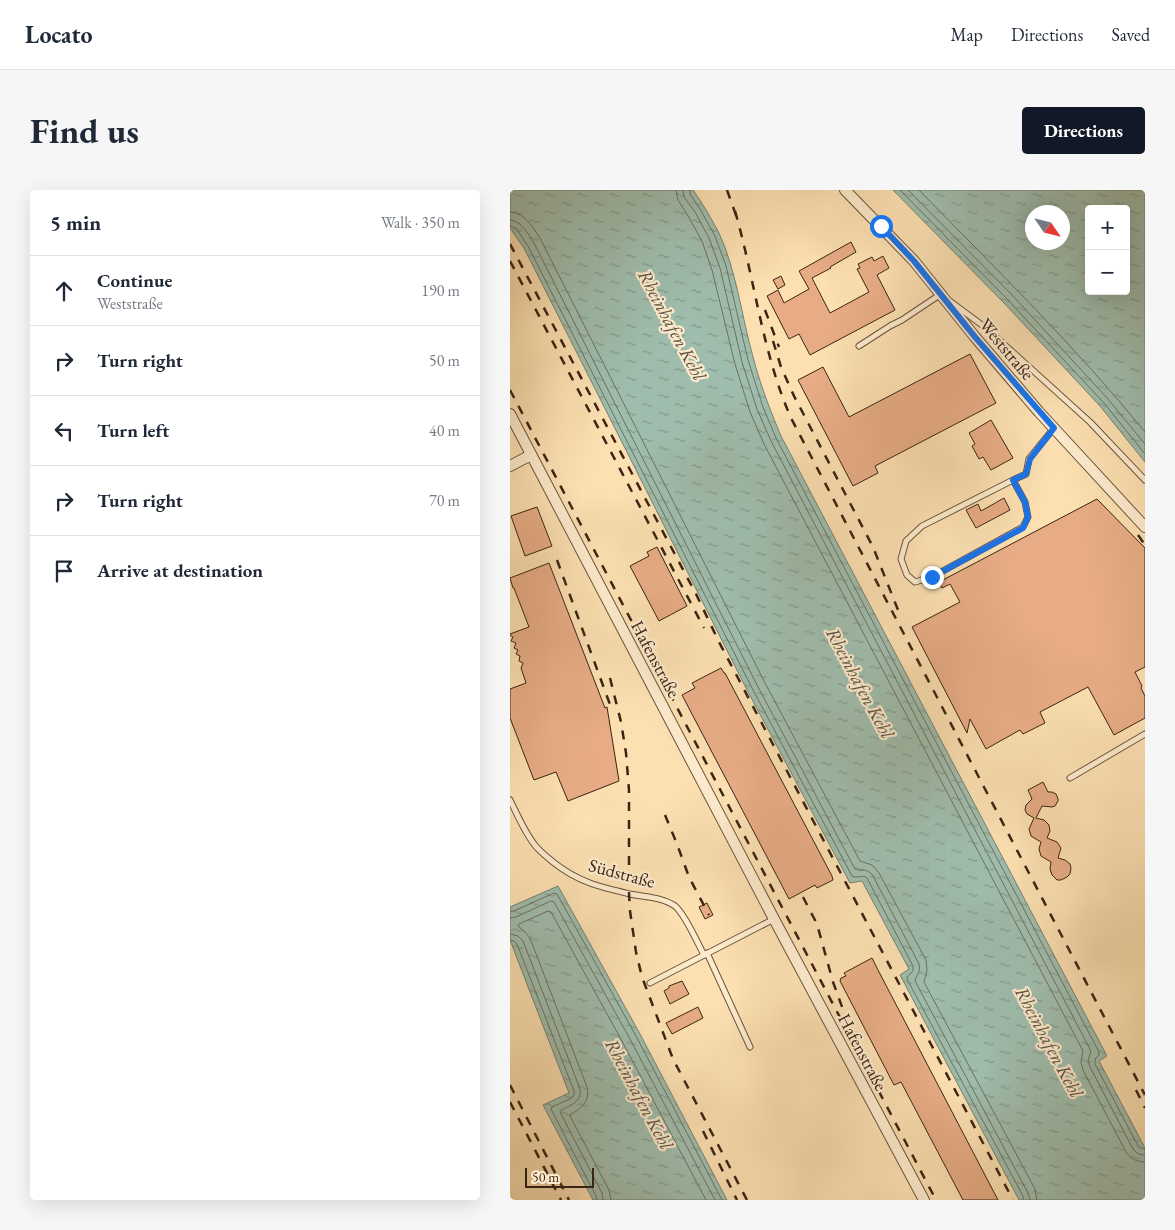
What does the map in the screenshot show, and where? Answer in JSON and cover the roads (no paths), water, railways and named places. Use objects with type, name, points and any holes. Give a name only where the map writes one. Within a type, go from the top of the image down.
[{"type":"street","name":"Weststraße","points":[[845,190],[914,261],[975,337],[1054,428],[1145,527]]},
{"type":"street","name":"Hafenstraße","points":[[510,414],[774,919],[924,1200]]},
{"type":"street","points":[[510,466],[531,454]]},
{"type":"lane","points":[[859,346],[902,320],[940,293],[986,328],[1090,422],[1145,480]]},
{"type":"lane","points":[[1013,480],[1025,502],[1028,517],[1023,528],[932,577],[915,582],[907,575],[901,559],[906,541],[922,526],[1013,480],[1026,474],[1030,459],[1054,428]]},
{"type":"lane","points":[[1070,778],[1145,734]]},
{"type":"lane","name":"Südstraße","points":[[510,800],[528,835],[541,852],[566,872],[589,883],[629,894],[661,900],[674,905],[681,912],[705,954],[750,1047]]},
{"type":"lane","points":[[650,983],[774,919]]},
{"type":"water","name":"Rheinhafen Kehl","points":[[510,190],[693,190],[704,206],[725,247],[756,367],[781,436],[1107,1056],[1099,1061],[1145,1148],[1145,1200],[1019,1200],[900,975],[909,969],[862,881],[850,883],[747,690],[524,248],[510,228]]},
{"type":"water","points":[[893,190],[1145,190],[1145,462],[1100,406],[1004,303]]},
{"type":"water","name":"Rheinhafen Kehl","points":[[558,886],[640,1034],[727,1200],[593,1200],[543,1105],[569,1093],[510,940],[510,907]]},
{"type":"railway","points":[[727,190],[737,218]]},
{"type":"railway","points":[[735,211],[773,368],[791,418],[1145,1095]]},
{"type":"railway","points":[[510,244],[696,594],[719,642],[1013,1200]]},
{"type":"railway","points":[[510,261],[704,628]]},
{"type":"railway","points":[[765,310],[779,347]]},
{"type":"railway","points":[[773,341],[781,367],[794,396],[873,547],[900,615]]},
{"type":"railway","points":[[510,390],[936,1200]]},
{"type":"railway","points":[[1138,535],[1145,545]]},
{"type":"railway","points":[[557,560],[612,710]]},
{"type":"railway","points":[[610,678],[621,722],[626,753],[629,790],[630,911],[642,977],[673,1059],[747,1200]]},
{"type":"railway","points":[[665,815],[689,877],[709,915]]},
{"type":"railway","points":[[803,897],[817,924],[833,982],[845,1015]]},
{"type":"railway","points":[[510,1085],[569,1200]]},
{"type":"railway","points":[[1136,1090],[1145,1108]]},
{"type":"railway","points":[[510,1102],[561,1200]]},
{"type":"railway","points":[[703,1131],[737,1200]]}]
